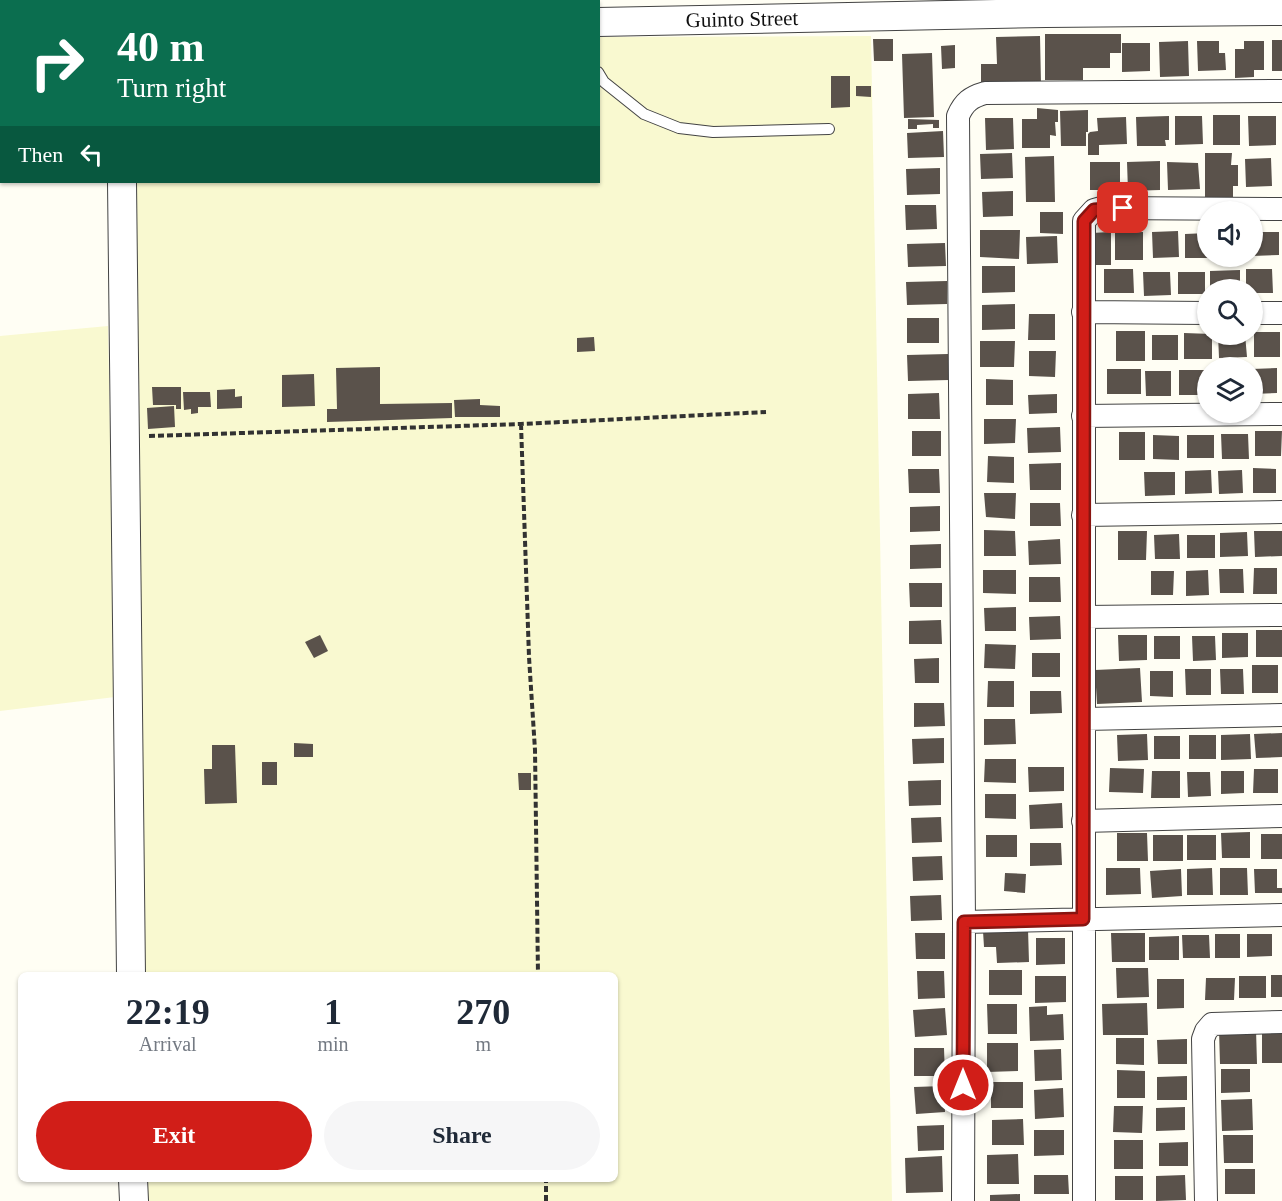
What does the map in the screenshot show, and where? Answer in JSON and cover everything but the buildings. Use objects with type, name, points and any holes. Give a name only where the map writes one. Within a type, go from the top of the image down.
[{"type":"street","name":"Guinto Street","points":[[600,22],[1267,8]]},
{"type":"street","points":[[963,1201],[964,922],[958,116],[962,106],[968,100],[986,93],[1282,91]]},
{"type":"street","points":[[122,183],[131,972]]},
{"type":"street","points":[[1084,1201],[1084,221],[1094,210],[1282,209]]},
{"type":"street","points":[[1083,312],[1197,313]]},
{"type":"street","points":[[1263,313],[1282,313]]},
{"type":"street","points":[[1083,416],[1282,414]]},
{"type":"street","points":[[1083,515],[1282,512]]},
{"type":"street","points":[[1084,617],[1282,615]]},
{"type":"street","points":[[1084,719],[1282,715]]},
{"type":"street","points":[[1083,821],[1282,816]]},
{"type":"street","points":[[964,922],[1282,915]]},
{"type":"street","points":[[1206,1201],[1203,1039],[1206,1031],[1212,1024],[1282,1022]]},
{"type":"street","points":[[133,1182],[134,1201]]},
{"type":"lane","points":[[600,75],[604,82],[644,114],[679,128],[713,132],[829,129]]},
{"type":"path","points":[[125,437],[521,424],[766,412]]},
{"type":"path","points":[[521,424],[529,657],[535,750],[538,972]]},
{"type":"path","points":[[546,1182],[546,1201]]},
{"type":"green space","points":[[871,36],[892,1201],[144,1201],[144,1182],[618,1182],[618,972],[141,972],[130,183],[600,183],[600,37]]},
{"type":"green space","points":[[108,326],[115,697],[0,711],[0,336]]},
{"type":"route","points":[[963,1085],[964,922],[1083,919],[1084,221],[1094,210],[1123,208]]}]
